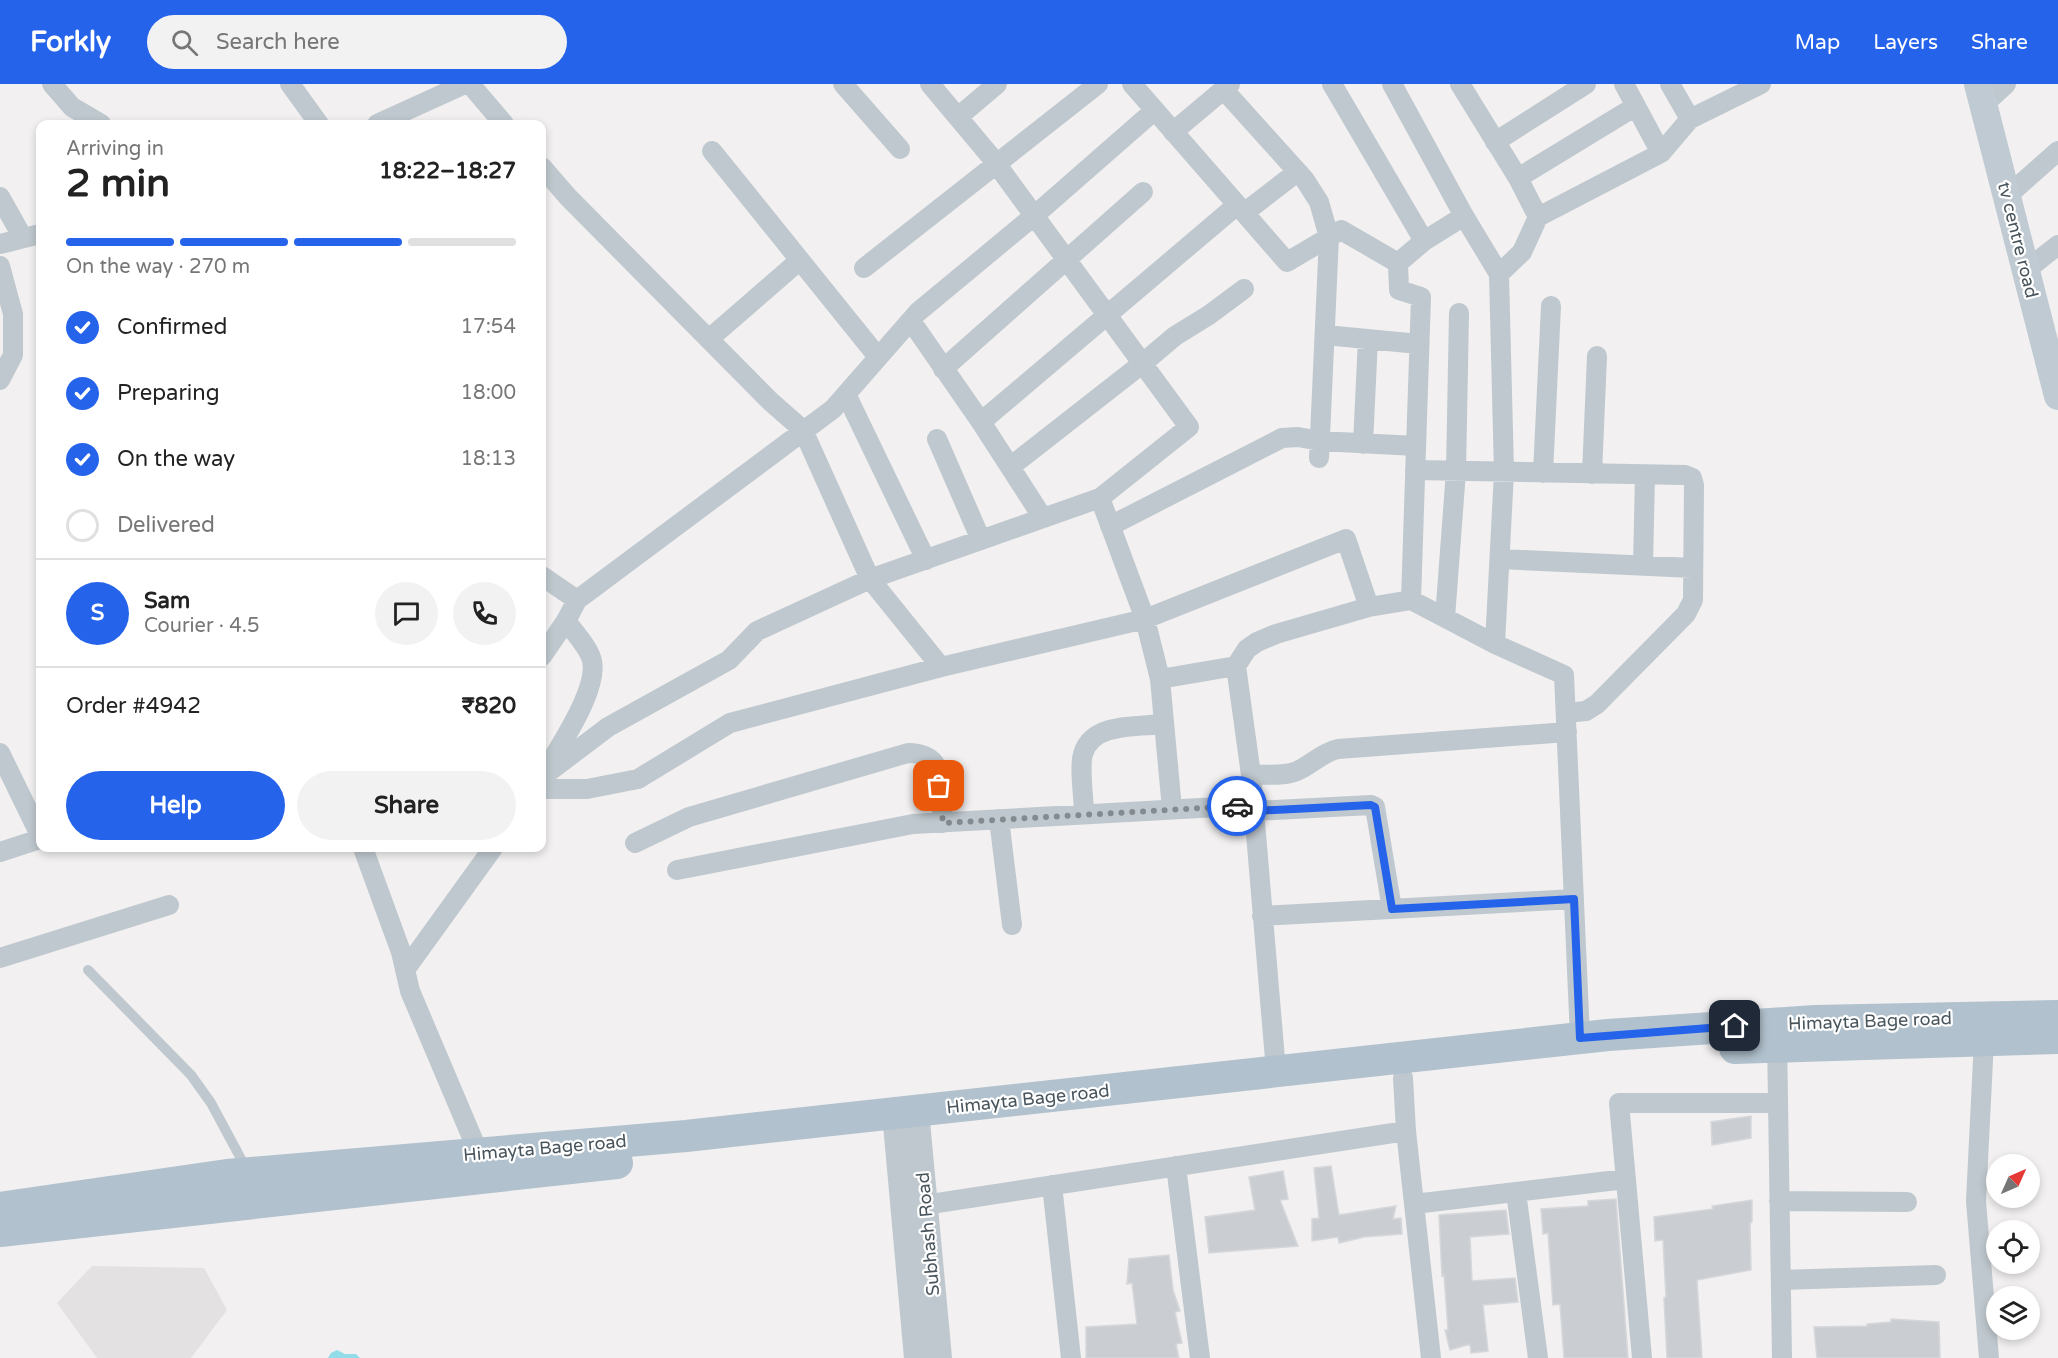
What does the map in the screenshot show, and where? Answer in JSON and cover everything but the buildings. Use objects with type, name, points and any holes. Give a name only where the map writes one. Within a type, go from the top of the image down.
[{"type":"main road","name":"tv centre road","points":[[1980,94],[2025,270],[2051,337],[2058,396]]},
{"type":"main road","name":"Himayta Bage road","points":[[0,1208],[181,1196],[249,1173],[686,1136],[907,1122],[1276,1071],[1580,1038],[1777,1035],[1815,1021],[2058,1016]]},
{"type":"main road","points":[[0,1231],[181,1196],[907,1122],[1403,1078],[1777,1035],[1984,1040],[2058,1038]]},
{"type":"street","points":[[52,84],[72,107],[94,120]]},
{"type":"street","points":[[290,84],[316,120]]},
{"type":"street","points":[[386,120],[465,84]]},
{"type":"street","points":[[470,84],[501,120]]},
{"type":"street","points":[[843,84],[900,149]]},
{"type":"street","points":[[546,774],[608,728],[729,660],[758,632],[870,579],[1100,498],[1189,427],[997,164],[930,84]]},
{"type":"street","points":[[958,117],[997,84]]},
{"type":"street","points":[[864,268],[1098,84]]},
{"type":"street","points":[[1332,84],[1424,241]]},
{"type":"street","points":[[1392,84],[1464,216],[1499,274],[1504,472],[1495,644]]},
{"type":"street","points":[[1460,84],[1518,178],[1538,217]]},
{"type":"street","points":[[1495,142],[1586,84]]},
{"type":"street","points":[[1624,84],[1661,153]]},
{"type":"street","points":[[1670,84],[1690,119]]},
{"type":"street","points":[[1499,274],[1522,252],[1538,217],[1661,153],[1690,119],[1761,84]]},
{"type":"street","points":[[1980,94],[2006,84]]},
{"type":"street","points":[[1140,87],[1173,132],[1287,262],[1341,230],[1398,263]]},
{"type":"street","points":[[1173,132],[1227,87],[1319,202],[1329,237],[1320,450]]},
{"type":"street","points":[[1518,178],[1636,106]]},
{"type":"street","points":[[546,650],[577,600],[833,409],[911,321],[1155,110]]},
{"type":"street","points":[[712,151],[878,357]]},
{"type":"street","points":[[2006,197],[2058,151]]},
{"type":"street","points":[[546,171],[770,401],[802,430],[870,579],[941,667]]},
{"type":"street","points":[[981,422],[1107,315],[1241,209],[1297,172]]},
{"type":"street","points":[[943,369],[1143,192]]},
{"type":"street","points":[[0,197],[32,236],[0,244]]},
{"type":"street","points":[[1398,263],[1424,241],[1464,216]]},
{"type":"street","points":[[2025,270],[2058,245]]},
{"type":"street","points":[[709,339],[800,260]]},
{"type":"street","points":[[1398,263],[1400,290],[1420,297],[1411,600]]},
{"type":"street","points":[[0,266],[13,314],[13,355],[0,380]]},
{"type":"street","points":[[1010,467],[1174,336],[1209,315],[1244,289]]},
{"type":"street","points":[[1543,473],[1551,306]]},
{"type":"street","points":[[1445,618],[1456,471],[1459,313]]},
{"type":"street","points":[[911,321],[981,422],[1043,518]]},
{"type":"street","points":[[1325,335],[1419,344]]},
{"type":"street","points":[[1363,444],[1368,339]]},
{"type":"street","points":[[1592,474],[1597,356]]},
{"type":"street","points":[[846,394],[926,560]]},
{"type":"street","points":[[1110,526],[1282,438],[1298,436],[1320,450],[1363,444],[1416,446]]},
{"type":"street","points":[[937,439],[981,540]]},
{"type":"street","points":[[1251,775],[1296,772],[1338,749],[1567,722],[1597,705],[1686,614],[1693,600],[1694,485],[1692,478],[1685,475],[1415,470]]},
{"type":"street","points":[[1643,566],[1645,475]]},
{"type":"street","points":[[1100,498],[1145,619],[1160,679],[1172,809]]},
{"type":"street","points":[[546,789],[587,789],[638,779],[730,723],[941,667],[1145,619],[1346,539],[1369,607]]},
{"type":"street","points":[[1500,559],[1693,568]]},
{"type":"street","points":[[546,579],[577,600]]},
{"type":"street","points":[[1276,1071],[1251,775],[1236,666],[1247,649],[1276,634],[1369,607],[1411,600],[1495,644],[1564,675],[1580,1038]]},
{"type":"street","points":[[546,770],[582,708],[592,679],[592,656],[566,621]]},
{"type":"street","points":[[1160,679],[1236,666]]},
{"type":"street","points":[[1084,814],[1082,755],[1089,741],[1097,734],[1108,730],[1164,724]]},
{"type":"street","points":[[0,753],[36,827]]},
{"type":"street","points":[[635,843],[689,817],[908,753],[918,753],[928,757],[937,768],[943,823]]},
{"type":"street","points":[[677,870],[913,824],[1172,809],[1371,805],[1375,807],[1392,909]]},
{"type":"street","points":[[999,819],[1012,925]]},
{"type":"street","points":[[0,852],[36,840]]},
{"type":"street","points":[[364,852],[401,952],[410,991],[479,1154]]},
{"type":"street","points":[[405,970],[490,852]]},
{"type":"street","points":[[1262,916],[1574,899]]},
{"type":"street","points":[[0,958],[169,905]]},
{"type":"street","points":[[1777,1035],[1782,1358]]},
{"type":"street","points":[[1984,1040],[1976,1201],[1989,1358]]},
{"type":"street","points":[[1403,1078],[1406,1131],[1431,1358]]},
{"type":"street","points":[[1642,1358],[1619,1103],[1778,1103]]},
{"type":"street","name":"Subhash Road","points":[[907,1122],[915,1206],[939,1358]]},
{"type":"street","points":[[915,1206],[1406,1131]]},
{"type":"street","points":[[1176,1166],[1200,1358]]},
{"type":"street","points":[[1414,1204],[1626,1179]]},
{"type":"street","points":[[1052,1185],[1071,1358]]},
{"type":"street","points":[[1516,1192],[1538,1358]]},
{"type":"street","points":[[1779,1201],[1907,1202]]},
{"type":"street","name":"Subhash Road","points":[[915,1206],[917,1358]]},
{"type":"street","points":[[1780,1280],[1936,1275]]},
{"type":"lane","points":[[88,969],[191,1075],[211,1103],[249,1173]]},
{"type":"shaded area","points":[[92,1266],[204,1268],[227,1310],[191,1358],[97,1358],[57,1303]]},
{"type":"water","points":[[337,1350],[345,1354],[356,1354],[360,1358],[328,1358]]},
{"type":"way so far","points":[[939,786],[943,823],[1237,806]]},
{"type":"route","points":[[1237,806],[1254,805],[1254,811],[1371,805],[1375,807],[1392,909],[1574,899],[1580,1038],[1735,1026]]}]
